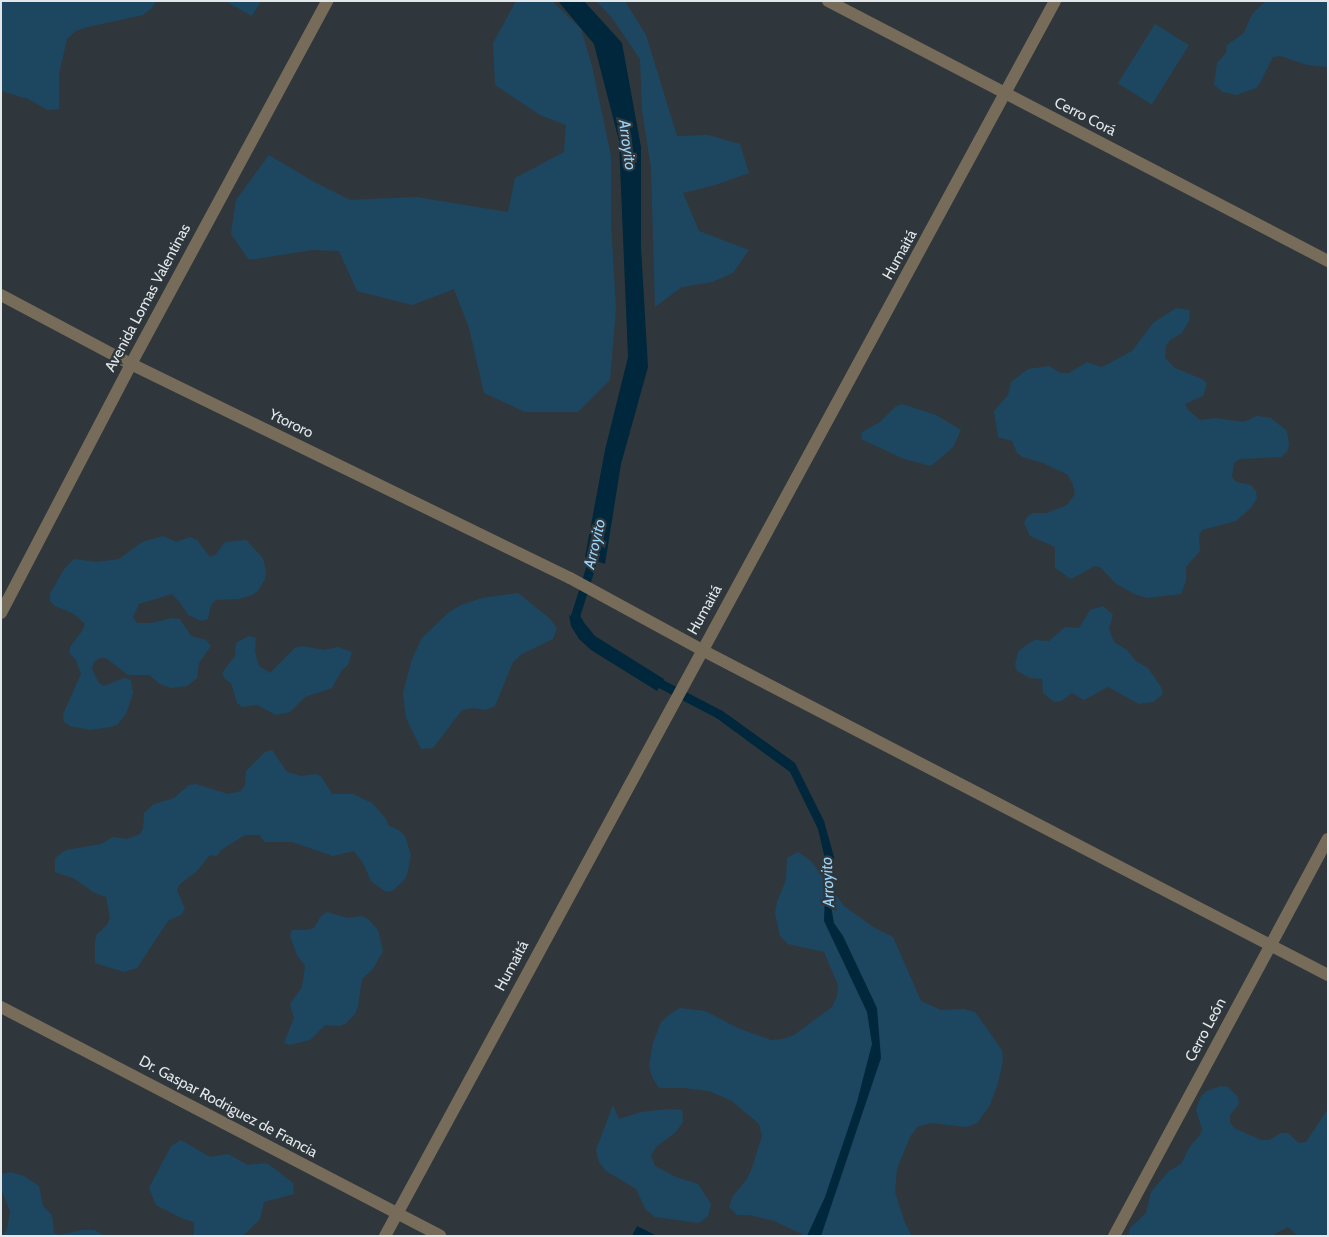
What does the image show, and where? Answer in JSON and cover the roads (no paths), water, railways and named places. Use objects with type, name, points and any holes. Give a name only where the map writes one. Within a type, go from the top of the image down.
[{"type":"street","name":"Avenida Lomas Valentinas","points":[[1,613],[131,364],[327,1]]},
{"type":"street","name":"Cerro Corá","points":[[828,1],[1328,262]]},
{"type":"street","name":"Humaitá","points":[[385,1236],[667,713],[1056,1]]},
{"type":"street","name":"Ytororo","points":[[1,295],[131,364],[570,578],[702,650],[1328,975]]},
{"type":"street","name":"Cerro León","points":[[1114,1236],[1328,839]]},
{"type":"street","name":"Dr. Gaspar Rodriguez de Francia","points":[[1,1006],[440,1236]]},
{"type":"water","points":[[558,1],[584,1],[622,43],[641,147],[641,247],[648,367],[621,464],[605,564],[585,557],[605,450],[628,357],[619,141],[594,44]]},
{"type":"water","points":[[569,615],[586,625],[595,636],[664,679],[657,691],[591,650],[579,639],[571,626]]},
{"type":"water","points":[[728,715],[795,763],[824,821],[834,857],[831,906],[834,923],[843,936],[877,1008],[881,1058],[821,1236],[807,1236],[825,1197],[857,1102],[872,1044],[867,1012],[824,921],[826,863],[818,829],[790,772],[722,722]]},
{"type":"water","points":[[637,1226],[655,1235],[632,1236]]},
{"type":"waterway","name":"Arroyito","points":[[583,630],[575,616],[596,549]]},
{"type":"waterway","name":"Arroyito","points":[[652,679],[719,714],[734,725]]}]
